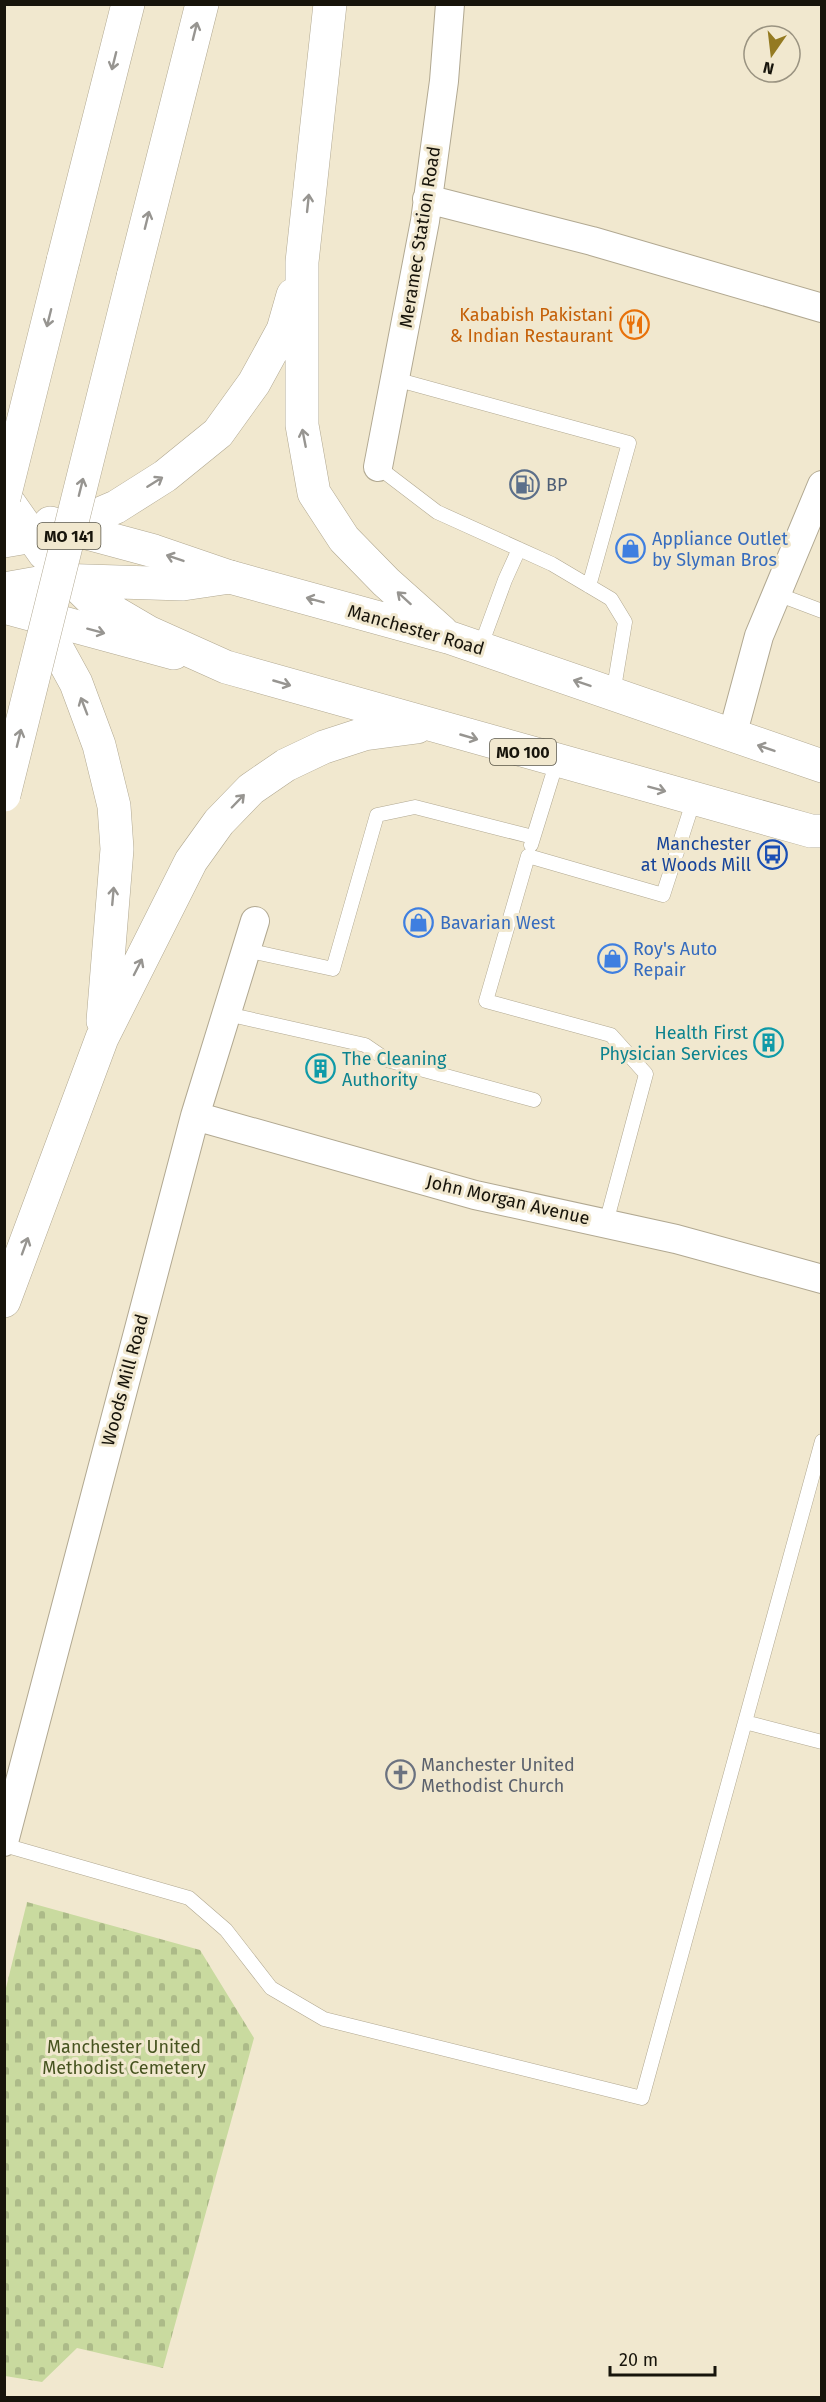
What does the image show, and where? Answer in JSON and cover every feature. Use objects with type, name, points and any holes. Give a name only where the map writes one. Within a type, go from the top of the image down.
[{"type":"main road","points":[[128,4],[63,261],[11,516],[44,553],[90,598],[148,632],[226,667]]},
{"type":"main road","name":"MO 141","points":[[4,795],[202,4]]},
{"type":"main road","points":[[330,4],[302,262],[302,425],[314,493],[344,539],[386,582],[448,637]]},
{"type":"main road","points":[[66,528],[116,507],[156,482],[218,433],[254,383],[283,330],[302,262]]},
{"type":"main road","name":"Manchester Road","points":[[11,516],[154,551],[230,577],[448,637],[822,766]]},
{"type":"main road","points":[[8,587],[55,580],[183,584],[230,577]]},
{"type":"main road","points":[[8,587],[39,616],[76,683],[99,744],[114,806],[117,849],[102,1038]]},
{"type":"main road","name":"MO 100","points":[[39,616],[694,799],[811,831],[822,831]]},
{"type":"main road","points":[[4,1301],[102,1038],[191,861],[219,822],[251,789],[286,765],[324,747],[364,734],[430,726]]},
{"type":"street","name":"Meramec Station Road","points":[[378,467],[425,221],[444,81],[450,4]]},
{"type":"street","points":[[427,199],[592,241],[822,308]]},
{"type":"street","points":[[732,736],[759,636],[822,485]]},
{"type":"street","name":"Woods Mill Road","points":[[4,1844],[195,1116],[255,921]]},
{"type":"street","name":"John Morgan Avenue","points":[[195,1116],[475,1195],[606,1223],[729,1253],[822,1279]]},
{"type":"lane","points":[[395,379],[629,443],[589,586]]},
{"type":"lane","points":[[378,467],[437,512],[552,564],[611,599],[625,622],[613,694]]},
{"type":"lane","points":[[480,648],[519,549]]},
{"type":"lane","points":[[777,594],[822,611]]},
{"type":"lane","points":[[557,761],[486,1001],[611,1035],[646,1074],[606,1223]]},
{"type":"lane","points":[[528,856],[663,895],[694,799]]},
{"type":"lane","points":[[246,950],[333,969],[377,815],[415,807],[533,837]]},
{"type":"lane","points":[[227,1014],[365,1045],[387,1060],[534,1100]]},
{"type":"lane","points":[[4,1844],[189,1898],[226,1930],[271,1988],[324,2019],[642,2098],[822,1441]]},
{"type":"lane","points":[[745,1722],[822,1742]]},
{"type":"green space","name":"Manchester United Methodist Cemetery","points":[[27,1902],[200,1950],[254,2038],[163,2368],[77,2348],[42,2382],[5,2376],[5,1992]]},
{"type":"place","name":"Kababish Pakistani & Indian Restaurant","points":[[634,325]]},
{"type":"place","name":"BP","points":[[525,485]]},
{"type":"place","name":"Appliance Outlet by Slyman Bros","points":[[631,549]]},
{"type":"place","name":"Manchester at Woods Mill","points":[[772,854]]},
{"type":"place","name":"Bavarian West","points":[[419,923]]},
{"type":"place","name":"Roy's Auto Repair","points":[[612,959]]},
{"type":"place","name":"Health First Physician Services","points":[[769,1043]]},
{"type":"place","name":"The Cleaning Authority","points":[[321,1069]]},
{"type":"place","name":"Manchester United Methodist Church","points":[[400,1775]]}]
